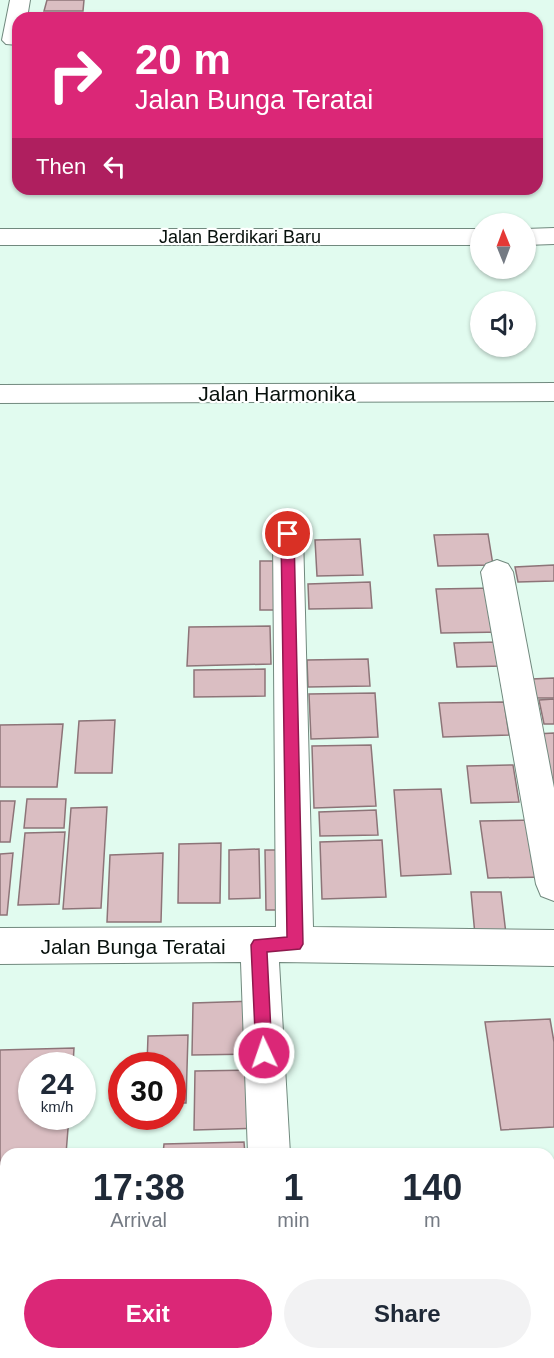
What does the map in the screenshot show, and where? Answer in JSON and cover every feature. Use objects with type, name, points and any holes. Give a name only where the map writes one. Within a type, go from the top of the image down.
[{"type":"street","name":"Jalan Berdikari Baru","points":[[0,237],[470,237]]},
{"type":"street","points":[[536,237],[554,237]]},
{"type":"street","name":"Jalan Harmonika","points":[[0,394],[554,392]]},
{"type":"street","points":[[269,1148],[288,534]]},
{"type":"street","points":[[497,572],[554,884]]},
{"type":"street","name":"Jalan Bunga Teratai","points":[[0,946],[277,945],[554,948]]},
{"type":"building","points":[[47,0],[84,0],[83,11],[44,11]]},
{"type":"building","points":[[488,534],[493,565],[438,566],[434,535]]},
{"type":"building","points":[[360,539],[363,575],[317,576],[315,540]]},
{"type":"building","points":[[260,561],[287,561],[287,610],[260,610]]},
{"type":"building","points":[[554,565],[554,581],[518,582],[515,567]]},
{"type":"building","points":[[370,582],[372,608],[309,609],[308,584]]},
{"type":"building","points":[[496,588],[503,632],[441,633],[436,589]]},
{"type":"building","points":[[270,626],[271,664],[187,666],[189,627]]},
{"type":"building","points":[[500,642],[503,666],[457,667],[454,643]]},
{"type":"building","points":[[368,659],[370,686],[308,687],[307,660]]},
{"type":"building","points":[[265,669],[265,696],[194,697],[194,670]]},
{"type":"building","points":[[554,678],[554,698],[535,698],[532,679]]},
{"type":"building","points":[[375,693],[378,737],[311,739],[309,694]]},
{"type":"building","points":[[554,699],[554,724],[544,724],[539,700]]},
{"type":"building","points":[[504,702],[509,735],[443,737],[439,703]]},
{"type":"building","points":[[115,720],[112,773],[75,773],[79,721]]},
{"type":"building","points":[[63,724],[57,787],[0,787],[0,725]]},
{"type":"building","points":[[554,733],[554,800],[536,734]]},
{"type":"building","points":[[371,745],[376,806],[314,808],[312,746]]},
{"type":"building","points":[[513,765],[519,802],[471,803],[467,766]]},
{"type":"building","points":[[441,789],[451,874],[401,876],[394,790]]},
{"type":"building","points":[[27,799],[66,799],[64,828],[24,828]]},
{"type":"building","points":[[0,801],[15,801],[10,842],[0,842]]},
{"type":"building","points":[[107,807],[101,908],[63,909],[71,808]]},
{"type":"building","points":[[376,810],[378,835],[320,836],[319,812]]},
{"type":"building","points":[[537,820],[546,877],[488,878],[480,821]]},
{"type":"building","points":[[65,832],[59,904],[18,905],[25,833]]},
{"type":"building","points":[[382,840],[386,897],[322,899],[320,842]]},
{"type":"building","points":[[221,843],[220,903],[178,903],[179,844]]},
{"type":"building","points":[[259,849],[260,898],[229,899],[229,850]]},
{"type":"building","points":[[265,850],[289,850],[291,910],[266,910]]},
{"type":"building","points":[[13,853],[7,915],[0,915],[0,854]]},
{"type":"building","points":[[163,853],[161,922],[107,922],[110,855]]},
{"type":"building","points":[[471,892],[501,892],[506,934],[475,935]]},
{"type":"building","points":[[258,1001],[259,1054],[192,1055],[193,1003]]},
{"type":"building","points":[[550,1019],[554,1042],[554,1127],[501,1130],[485,1022]]},
{"type":"building","points":[[188,1035],[186,1103],[186,1052],[147,1052],[148,1036]]},
{"type":"building","points":[[74,1048],[74,1052],[18,1052],[18,1130],[68,1130],[66,1148],[0,1148],[0,1050]]},
{"type":"building","points":[[261,1070],[262,1128],[194,1130],[195,1071]]},
{"type":"building","points":[[244,1142],[244,1148],[164,1148],[164,1144]]},
{"type":"route","points":[[264,1053],[259,945],[295,944],[288,534]]}]
